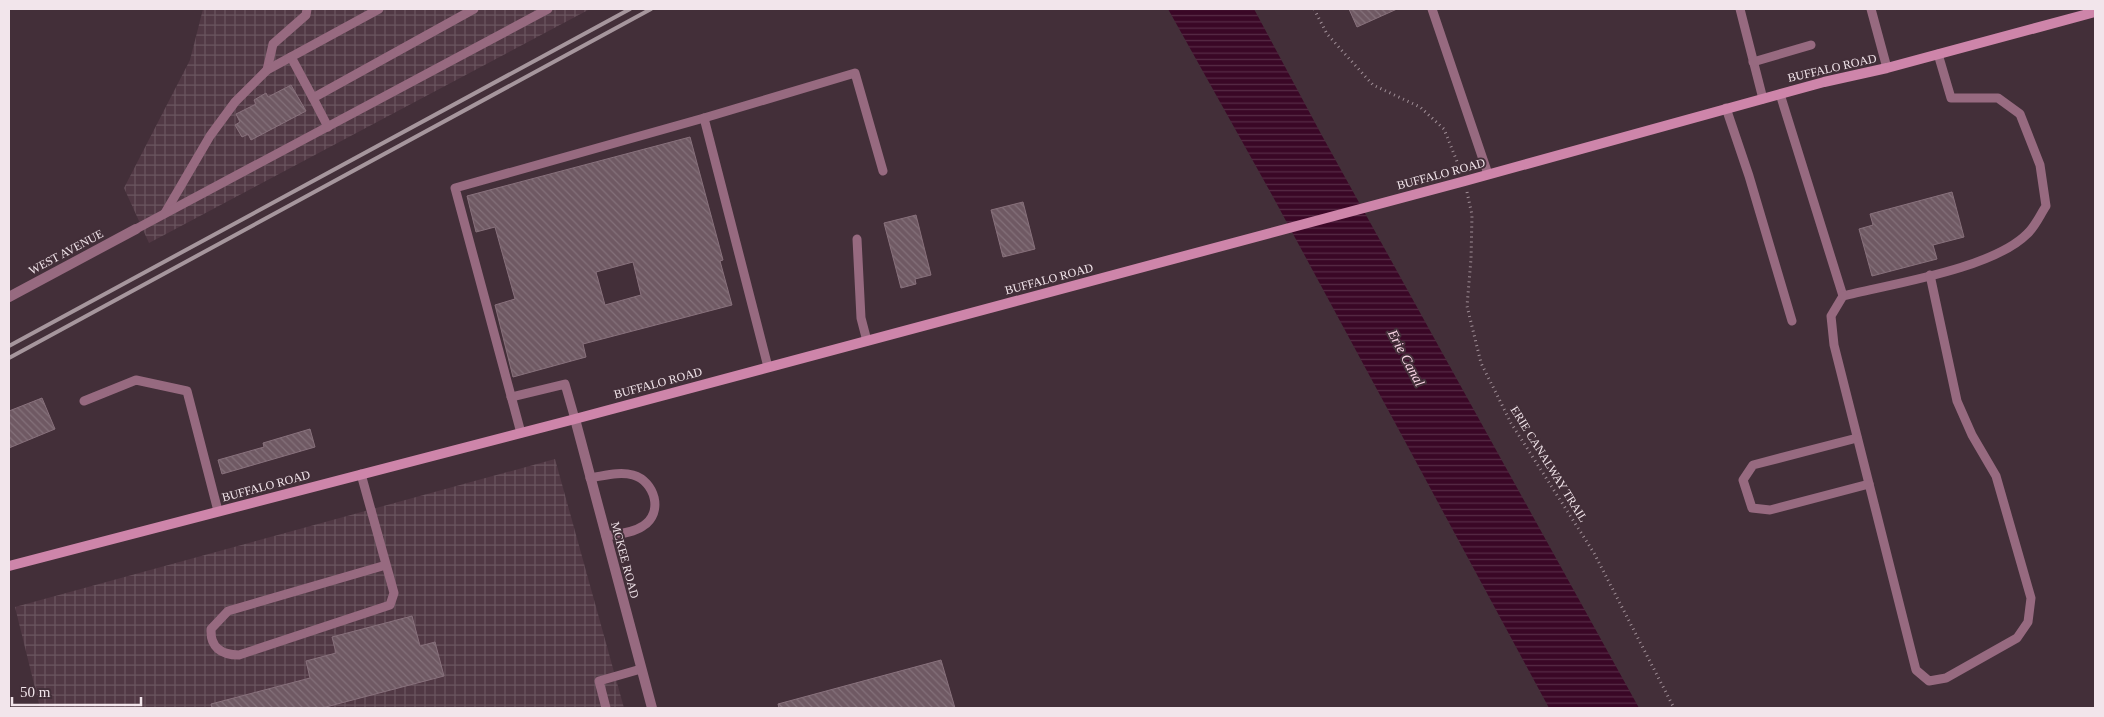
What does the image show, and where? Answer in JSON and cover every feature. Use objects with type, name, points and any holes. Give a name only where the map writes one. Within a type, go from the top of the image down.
[{"type":"main road","name":"BUFFALO ROAD","points":[[9,566],[575,419],[1465,181],[1726,108],[1824,82],[1887,68],[2095,12]]},
{"type":"street","name":"WEST AVENUE","points":[[9,297],[136,229]]},
{"type":"street","name":"MCKEE ROAD","points":[[575,419],[652,708]]},
{"type":"lane","points":[[266,70],[273,44],[306,15],[307,9]]},
{"type":"lane","points":[[164,214],[210,136],[235,102],[266,70],[379,9]]},
{"type":"lane","points":[[314,98],[474,9]]},
{"type":"lane","points":[[136,229],[548,9]]},
{"type":"lane","points":[[1432,9],[1488,174]]},
{"type":"lane","points":[[1740,9],[1763,99]]},
{"type":"lane","points":[[1871,9],[1887,68]]},
{"type":"lane","points":[[1753,62],[1811,45]]},
{"type":"lane","points":[[1930,275],[1956,401],[1972,435],[1996,476],[2031,598],[2028,622],[2017,638],[1946,678],[1929,681],[1916,670],[1834,345],[1831,316],[1843,296],[1930,275],[1994,256],[2027,234],[2046,206],[2040,164],[2020,114],[1998,98],[1951,98],[1938,54]]},
{"type":"lane","points":[[291,57],[328,127]]},
{"type":"lane","points":[[521,433],[455,188],[704,118],[855,73],[882,171]]},
{"type":"lane","points":[[1780,94],[1843,296]]},
{"type":"lane","points":[[1726,108],[1749,176],[1792,321]]},
{"type":"lane","points":[[704,118],[768,367]]},
{"type":"lane","points":[[857,239],[861,318],[867,341]]},
{"type":"lane","points":[[84,401],[136,380],[186,391],[218,512]]},
{"type":"lane","points":[[512,397],[565,384],[575,419]]},
{"type":"lane","points":[[1857,438],[1753,465],[1743,480],[1752,508],[1770,510],[1869,484]]},
{"type":"lane","points":[[590,478],[615,473],[633,475],[646,481],[653,492],[656,503],[651,518],[643,526],[627,533],[606,536]]},
{"type":"lane","points":[[361,474],[394,593],[390,605],[383,609],[239,655],[223,653],[213,645],[210,638],[211,629],[228,612],[386,565]]},
{"type":"lane","points":[[606,708],[599,681],[641,669]]},
{"type":"path","name":"ERIE CANALWAY TRAIL","points":[[1314,9],[1327,34],[1373,85],[1420,107],[1444,129],[1465,181],[1472,215],[1467,306],[1481,363],[1511,423],[1594,553],[1674,708]]},
{"type":"shaded area","points":[[203,9],[590,9],[149,243],[124,188],[190,60]]},
{"type":"shaded area","points":[[555,459],[624,708],[40,708],[15,607]]},
{"type":"water","name":"Erie Canal","points":[[1168,9],[1254,9],[1320,132],[1639,708],[1549,708],[1272,195]]},
{"type":"building","points":[[1349,9],[1397,9],[1357,27]]},
{"type":"building","points":[[291,85],[306,111],[251,140],[248,134],[242,137],[235,125],[240,122],[236,114],[256,104],[254,100],[266,93],[268,97]]},
{"type":"building","points":[[690,137],[723,260],[720,261],[732,305],[583,344],[586,357],[513,377],[495,305],[515,299],[495,227],[476,232],[467,196]],"holes":[[[633,262],[641,295],[605,305],[596,272]]]},
{"type":"building","points":[[1952,192],[1964,237],[1933,245],[1937,259],[1872,276],[1859,229],[1873,225],[1870,214]]},
{"type":"building","points":[[1023,202],[1035,249],[1003,257],[991,210]]},
{"type":"building","points":[[916,215],[931,275],[915,279],[916,284],[901,288],[884,223]]},
{"type":"building","points":[[42,398],[55,429],[9,448],[9,411]]},
{"type":"building","points":[[310,429],[315,447],[222,474],[218,460],[264,447],[263,443]]},
{"type":"building","points":[[412,616],[420,646],[435,642],[444,676],[322,708],[212,708],[211,704],[310,678],[306,661],[336,653],[332,637]]},
{"type":"building","points":[[941,660],[955,708],[779,708],[778,704]]},
{"type":"railway","points":[[9,346],[630,9]]},
{"type":"railway","points":[[9,358],[651,9]]}]
